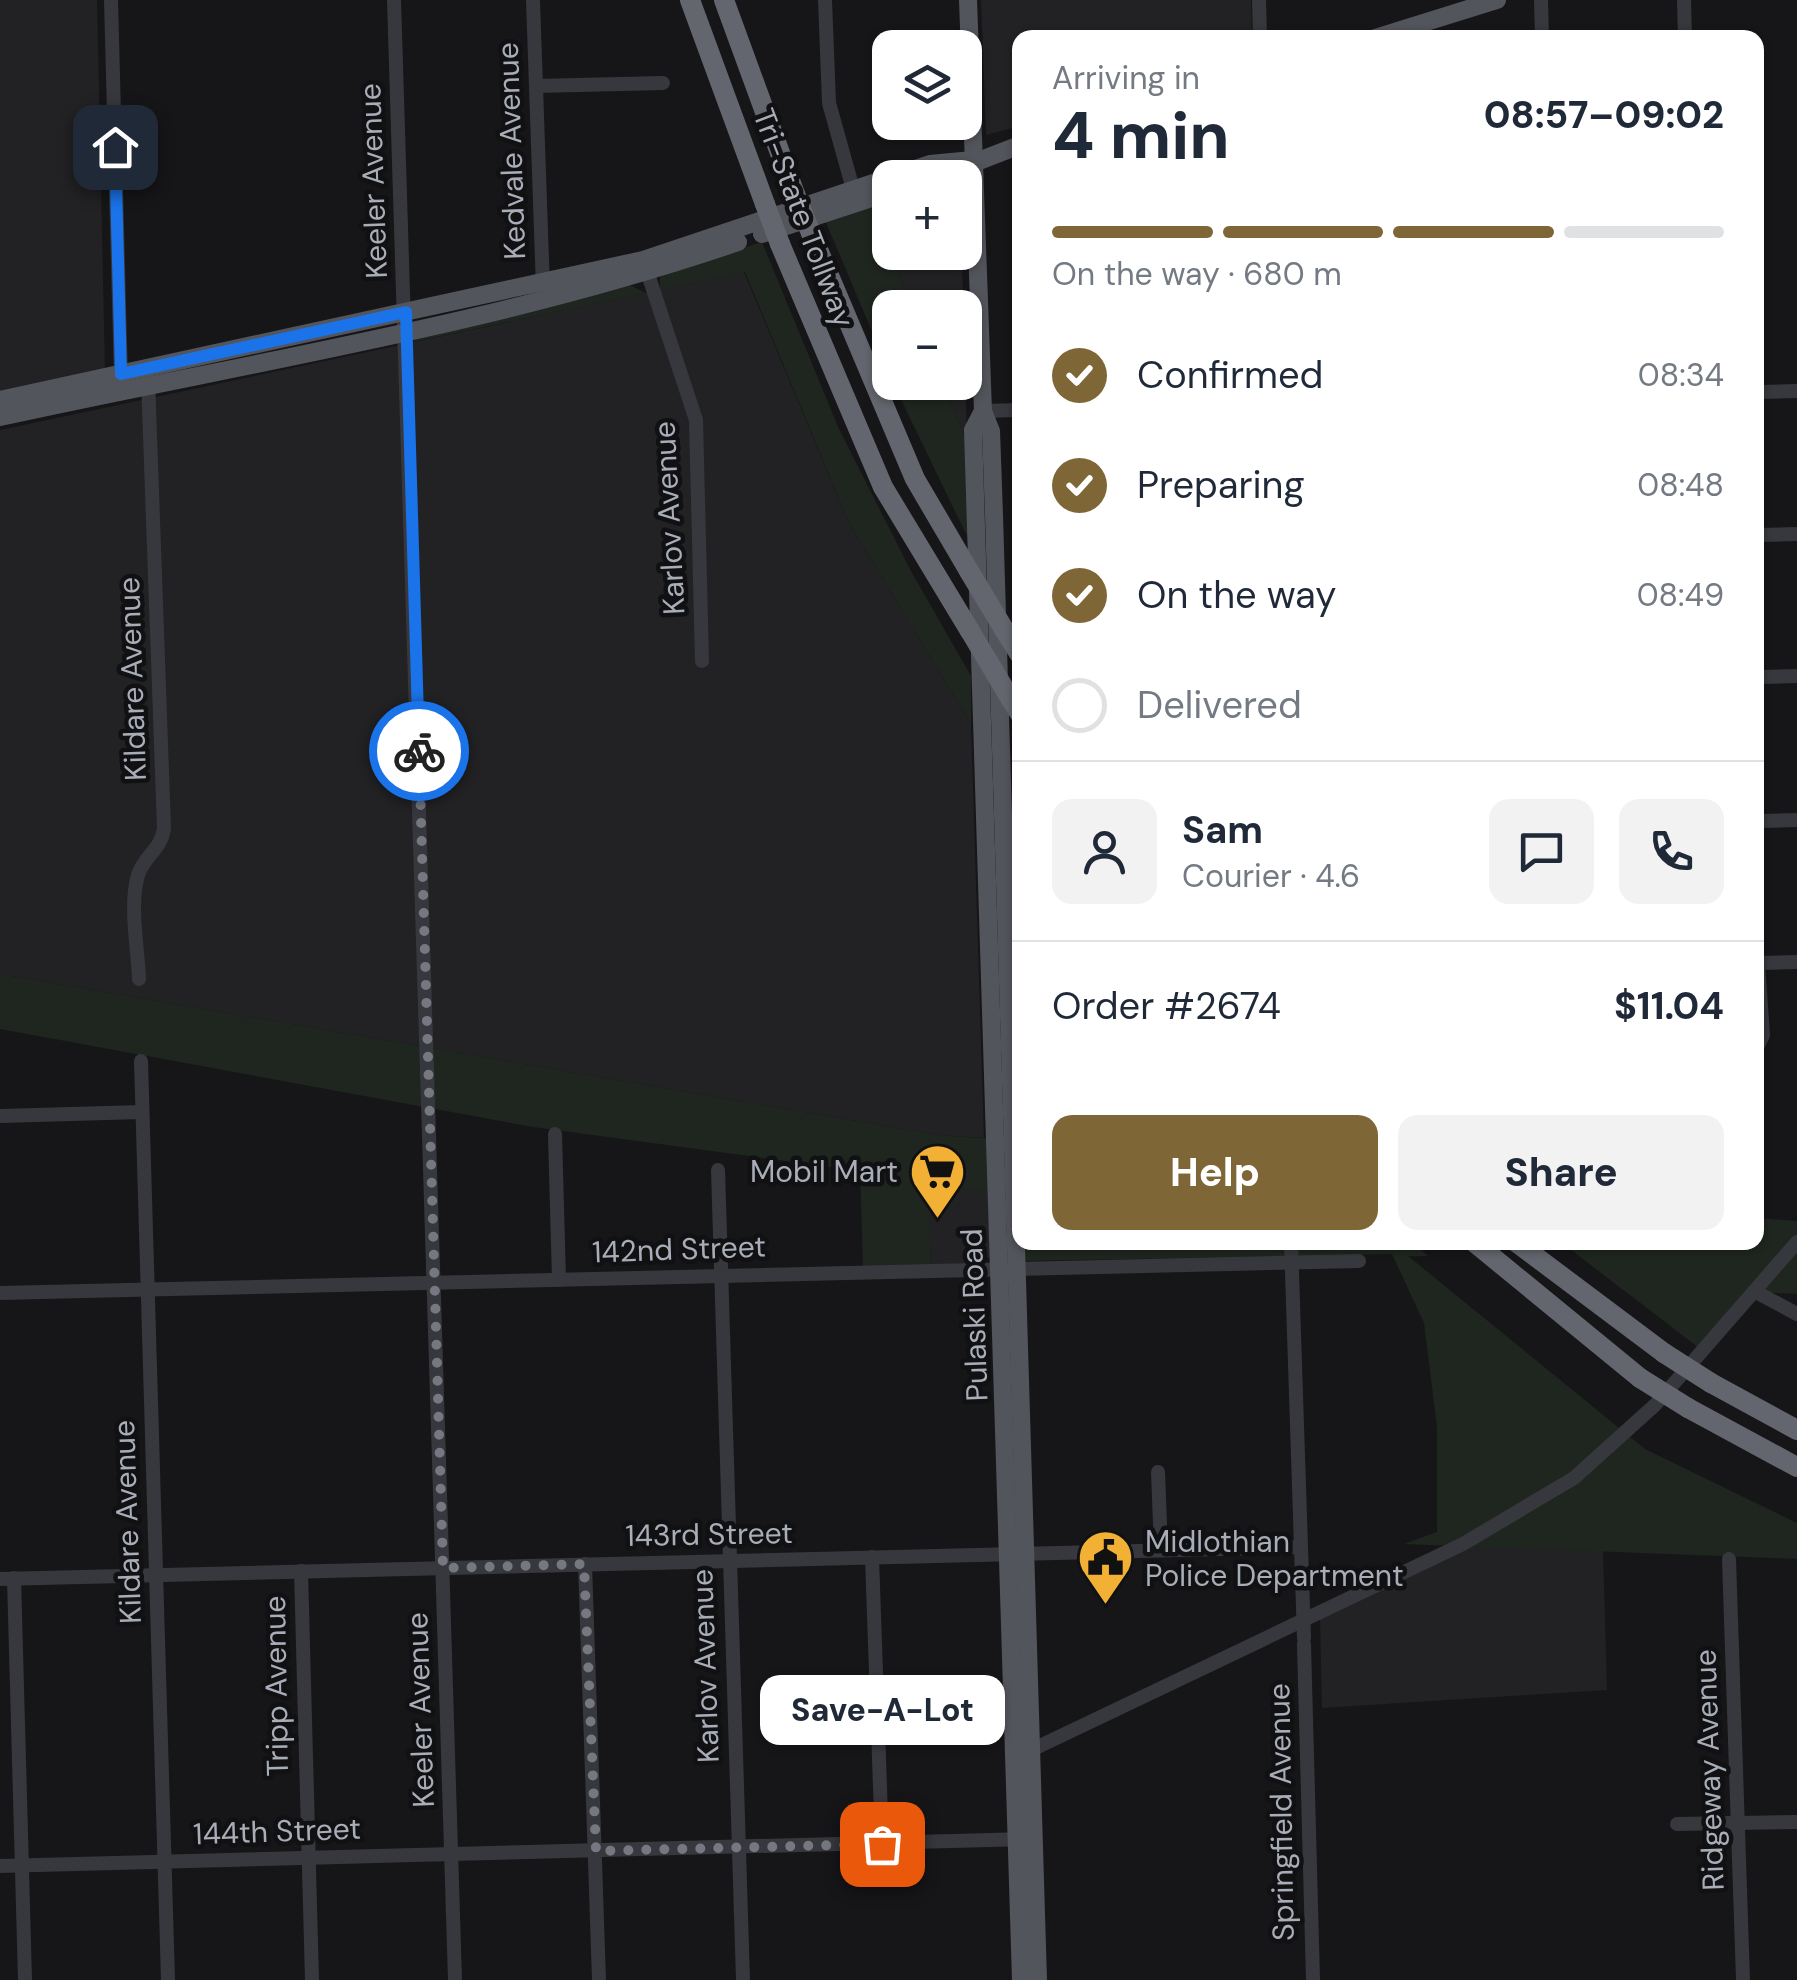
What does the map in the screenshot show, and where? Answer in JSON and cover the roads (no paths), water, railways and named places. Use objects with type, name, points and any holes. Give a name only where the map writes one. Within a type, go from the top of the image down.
[{"type":"highway","name":"Tri-State Tollway","points":[[690,0],[780,244],[884,487],[1012,701]]},
{"type":"highway","name":"Tri-State Tollway","points":[[724,0],[795,194],[915,479],[1012,643]]},
{"type":"highway","points":[[1484,1250],[1640,1378],[1797,1467]]},
{"type":"highway","points":[[1527,1250],[1664,1353],[1711,1384],[1797,1430]]},
{"type":"main road","name":"Pulaski Road","points":[[968,0],[973,160]]},
{"type":"main road","points":[[1410,30],[1497,0]]},
{"type":"main road","points":[[973,160],[1012,148]]},
{"type":"main road","points":[[645,267],[872,184]]},
{"type":"main road","points":[[0,400],[148,377],[543,291],[645,267],[872,198]]},
{"type":"main road","name":"Pulaski Road","points":[[977,270],[982,411],[992,448],[1012,933]]},
{"type":"main road","points":[[0,418],[122,382]]},
{"type":"main road","name":"Pulaski Road","points":[[982,411],[974,430],[1017,1552],[1033,1750],[1025,1839],[1021,1980]]},
{"type":"main road","name":"Pulaski Road","points":[[1007,1269],[1012,1064]]},
{"type":"main road","name":"Pulaski Road","points":[[1017,1552],[1014,1757],[1038,1980]]},
{"type":"street","points":[[110,0],[122,382]]},
{"type":"street","name":"Keeler Avenue","points":[[394,0],[456,1980]]},
{"type":"street","name":"Kedvale Avenue","points":[[533,0],[543,291]]},
{"type":"street","points":[[825,0],[829,103],[853,190]]},
{"type":"street","points":[[1259,0],[1260,30]]},
{"type":"street","points":[[1540,0],[1542,30]]},
{"type":"street","points":[[1684,0],[1685,30]]},
{"type":"street","points":[[536,86],[663,83]]},
{"type":"street","name":"Karlov Avenue","points":[[645,267],[696,420],[702,661]]},
{"type":"street","name":"Kildare Avenue","points":[[139,980],[137,878],[144,863],[163,843],[164,828],[148,377]]},
{"type":"street","points":[[1764,392],[1797,391]]},
{"type":"street","points":[[982,411],[1012,410]]},
{"type":"street","points":[[1764,535],[1797,534]]},
{"type":"street","points":[[1764,678],[1797,676]]},
{"type":"street","points":[[1764,820],[1797,820]]},
{"type":"street","points":[[1764,963],[1797,962]]},
{"type":"street","name":"Kildare Avenue","points":[[141,1062],[168,1980]]},
{"type":"street","points":[[0,1116],[142,1112]]},
{"type":"street","points":[[555,1134],[559,1280]]},
{"type":"street","name":"Karlov Avenue","points":[[718,1170],[742,1980]]},
{"type":"street","points":[[1014,1757],[1463,1544],[1574,1478],[1654,1405],[1797,1242]]},
{"type":"street","name":"Springfield Avenue","points":[[1291,1250],[1313,1980]]},
{"type":"street","name":"142nd Street","points":[[0,1292],[1359,1261]]},
{"type":"street","points":[[1756,1292],[1797,1314]]},
{"type":"street","points":[[1158,1472],[1161,1550]]},
{"type":"street","name":"143rd Street","points":[[7,1579],[1300,1546]]},
{"type":"street","points":[[872,1557],[882,1844]]},
{"type":"street","name":"Ridgeway Avenue","points":[[1729,1558],[1743,1980]]},
{"type":"street","points":[[584,1564],[599,1980]]},
{"type":"street","name":"Tripp Avenue","points":[[301,1572],[312,1980]]},
{"type":"street","points":[[7,1579],[25,1980]]},
{"type":"street","points":[[1677,1824],[1797,1822]]},
{"type":"street","name":"144th Street","points":[[0,1866],[1025,1839]]},
{"type":"place","name":"Mobil Mart","points":[[937,1220]]},
{"type":"place","name":"Midlothian Police Department","points":[[1106,1607]]},
{"type":"place","name":"Save-A-Lot","points":[[882,1844]]}]
